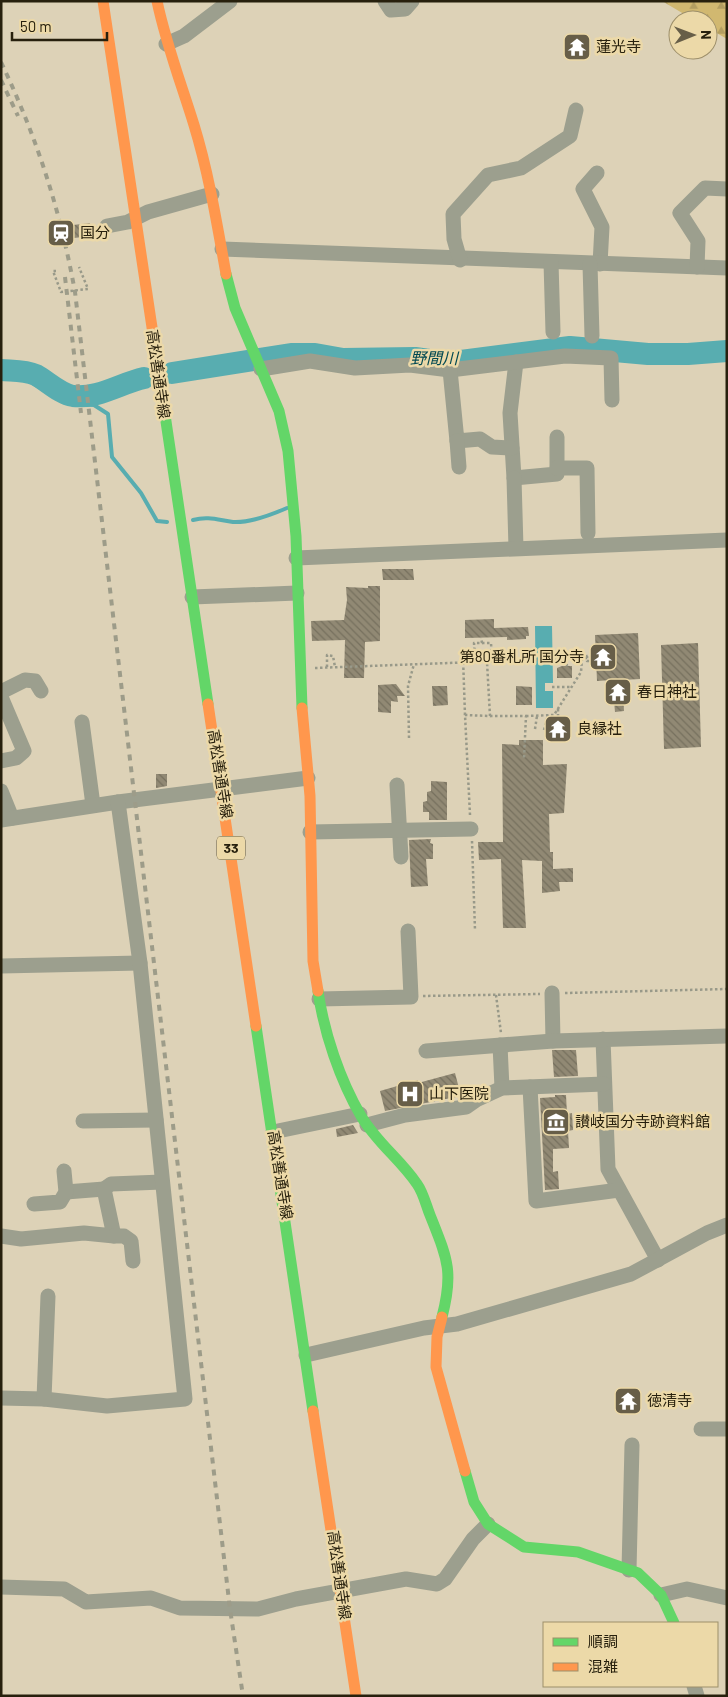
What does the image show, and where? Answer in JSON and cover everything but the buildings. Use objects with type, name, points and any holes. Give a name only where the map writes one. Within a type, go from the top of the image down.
[{"type":"street","name":"高松善通寺線","points":[[103,1],[356,1696]]},
{"type":"street","points":[[157,1],[166,44],[194,126],[212,194],[227,279],[235,308],[279,411],[288,451],[296,558],[300,697],[308,778],[313,961],[319,999],[337,1063],[363,1119],[375,1138],[417,1184],[443,1248],[448,1271],[449,1291],[437,1337],[436,1367],[439,1385],[474,1502],[488,1524],[524,1547],[578,1552],[638,1573],[662,1595],[674,1622]]},
{"type":"street","points":[[166,44],[184,36],[230,1]]},
{"type":"street","points":[[385,1],[391,10],[406,9],[412,1]]},
{"type":"street","points":[[460,260],[454,239],[453,214],[488,175],[521,168],[570,136],[576,110]]},
{"type":"street","points":[[592,336],[595,264],[602,227],[583,189],[597,173]]},
{"type":"street","points":[[697,267],[698,241],[680,213],[705,188],[727,189]]},
{"type":"street","points":[[107,226],[212,194]]},
{"type":"street","points":[[222,249],[460,260],[727,268]]},
{"type":"street","points":[[551,262],[553,332]]},
{"type":"street","points":[[258,363],[310,360],[355,368],[410,365],[450,370],[565,356],[611,358],[612,400]]},
{"type":"street","points":[[516,362],[510,413],[516,548]]},
{"type":"street","points":[[450,370],[459,467]]},
{"type":"street","points":[[514,478],[557,474],[557,437]]},
{"type":"street","points":[[457,441],[480,440],[492,447],[512,448]]},
{"type":"street","points":[[557,468],[587,468],[588,533]]},
{"type":"street","points":[[296,558],[727,540]]},
{"type":"street","points":[[192,597],[297,593]]},
{"type":"street","points":[[1,692],[25,680],[35,681],[40,691]]},
{"type":"street","points":[[1,697],[24,751],[16,758],[1,761]]},
{"type":"street","points":[[82,722],[93,805]]},
{"type":"street","points":[[1,791],[7,819],[93,805],[308,778]]},
{"type":"street","points":[[397,785],[401,857]]},
{"type":"street","points":[[1,1398],[44,1399],[107,1406],[185,1399],[140,963],[118,802]]},
{"type":"street","points":[[310,832],[471,829]]},
{"type":"street","points":[[319,999],[411,997],[408,932]]},
{"type":"street","points":[[1,966],[140,963]]},
{"type":"street","points":[[552,993],[553,1042]]},
{"type":"street","points":[[426,1051],[603,1039],[727,1036]]},
{"type":"street","points":[[603,1039],[608,1169],[658,1260]]},
{"type":"street","points":[[500,1045],[502,1088]]},
{"type":"street","points":[[273,1132],[466,1107],[476,1100],[502,1088],[604,1084]]},
{"type":"street","points":[[530,1087],[536,1202],[619,1190]]},
{"type":"street","points":[[83,1121],[156,1120]]},
{"type":"street","points":[[34,1204],[60,1202],[66,1192],[64,1171]]},
{"type":"street","points":[[66,1192],[104,1190],[111,1184],[162,1182]]},
{"type":"street","points":[[104,1190],[119,1236]]},
{"type":"street","points":[[119,1236],[120,1215]]},
{"type":"street","points":[[306,1355],[424,1328],[457,1324],[631,1274],[727,1225]]},
{"type":"street","points":[[1,1236],[21,1240],[84,1233],[119,1236],[131,1242],[133,1261]]},
{"type":"street","points":[[44,1399],[48,1296]]},
{"type":"street","points":[[701,1429],[727,1429]]},
{"type":"street","points":[[629,1570],[632,1444]]},
{"type":"street","points":[[1,1587],[64,1589],[86,1602],[151,1598],[180,1608],[258,1609],[406,1579],[437,1584],[445,1579],[473,1539],[488,1524]]},
{"type":"street","points":[[662,1595],[687,1589],[727,1598]]},
{"type":"path","points":[[56,271],[53,271],[60,292],[88,289],[79,267]]},
{"type":"path","points":[[481,638],[482,643]]},
{"type":"path","points":[[475,662],[474,643],[491,643],[492,662]]},
{"type":"path","points":[[335,667],[332,656],[327,655],[328,667],[335,667],[463,662],[492,662],[582,658],[587,658],[587,661],[593,661],[594,658]]},
{"type":"path","points":[[465,715],[554,715],[582,672],[582,658]]},
{"type":"path","points":[[566,659],[566,666]]},
{"type":"path","points":[[463,662],[475,930]]},
{"type":"path","points":[[487,662],[490,716]]},
{"type":"path","points":[[410,738],[408,686],[414,664]]},
{"type":"path","points":[[552,687],[571,687]]},
{"type":"path","points":[[558,708],[558,727]]},
{"type":"path","points":[[544,730],[548,715]]},
{"type":"path","points":[[524,758],[526,716]]},
{"type":"path","points":[[535,729],[538,716]]},
{"type":"path","points":[[411,997],[727,989]]},
{"type":"path","points":[[496,995],[501,1026],[500,1045]]},
{"type":"green space","points":[[662,1],[727,1],[727,39],[718,34],[718,10],[677,10]]},
{"type":"water","points":[[535,626],[552,626],[553,683],[545,683],[545,691],[553,691],[553,708],[536,708]]},
{"type":"waterway","name":"野間川","points":[[172,373],[291,354],[315,354],[343,359],[415,358],[436,361],[461,361],[570,347],[648,354],[688,354],[727,351]]},
{"type":"waterway","name":"野間川","points":[[1,370],[32,373],[63,393],[73,396],[100,393],[144,378]]},
{"type":"waterway","points":[[13,371],[60,400],[74,404],[94,405],[108,414],[112,457],[141,493],[157,521],[167,522]]},
{"type":"waterway","points":[[193,520],[208,518],[233,522],[246,521],[267,516],[287,508]]},
{"type":"railway","points":[[1,62],[26,118],[46,174],[62,232],[75,292],[230,1609],[243,1696]]},
{"type":"railway","points":[[1,80],[18,116]]},
{"type":"railway","points":[[65,277],[81,413]]},
{"type":"traffic: fast","points":[[226,274],[235,308],[279,411],[288,451],[296,536],[302,708]]},
{"type":"traffic: fast","points":[[153,334],[208,704]]},
{"type":"traffic: fast","points":[[318,991],[324,1023],[334,1056],[353,1102],[367,1126],[417,1184],[441,1243],[448,1276],[448,1288],[442,1317]]},
{"type":"traffic: fast","points":[[256,1026],[313,1411]]},
{"type":"traffic: fast","points":[[465,1471],[474,1502],[488,1524],[524,1547],[578,1552],[638,1573],[661,1595],[674,1622]]},
{"type":"traffic: slow","points":[[103,1],[153,334]]},
{"type":"traffic: slow","points":[[157,1],[169,48],[204,162],[226,274]]},
{"type":"traffic: slow","points":[[208,704],[256,1026]]},
{"type":"traffic: slow","points":[[302,708],[310,796],[313,961],[318,991]]},
{"type":"traffic: slow","points":[[442,1317],[437,1337],[436,1367],[465,1471]]},
{"type":"traffic: slow","points":[[313,1411],[356,1696]]},
{"type":"place","name":"蓮光寺","points":[[577,47]]},
{"type":"place","name":"国分","points":[[61,233]]},
{"type":"place","name":"第80番札所 国分寺","points":[[603,657]]},
{"type":"place","name":"春日神社","points":[[618,692]]},
{"type":"place","name":"良縁社","points":[[558,729]]},
{"type":"place","name":"山下医院","points":[[410,1094]]},
{"type":"place","name":"讃岐国分寺跡資料館","points":[[556,1122]]},
{"type":"place","name":"徳清寺","points":[[628,1401]]}]
